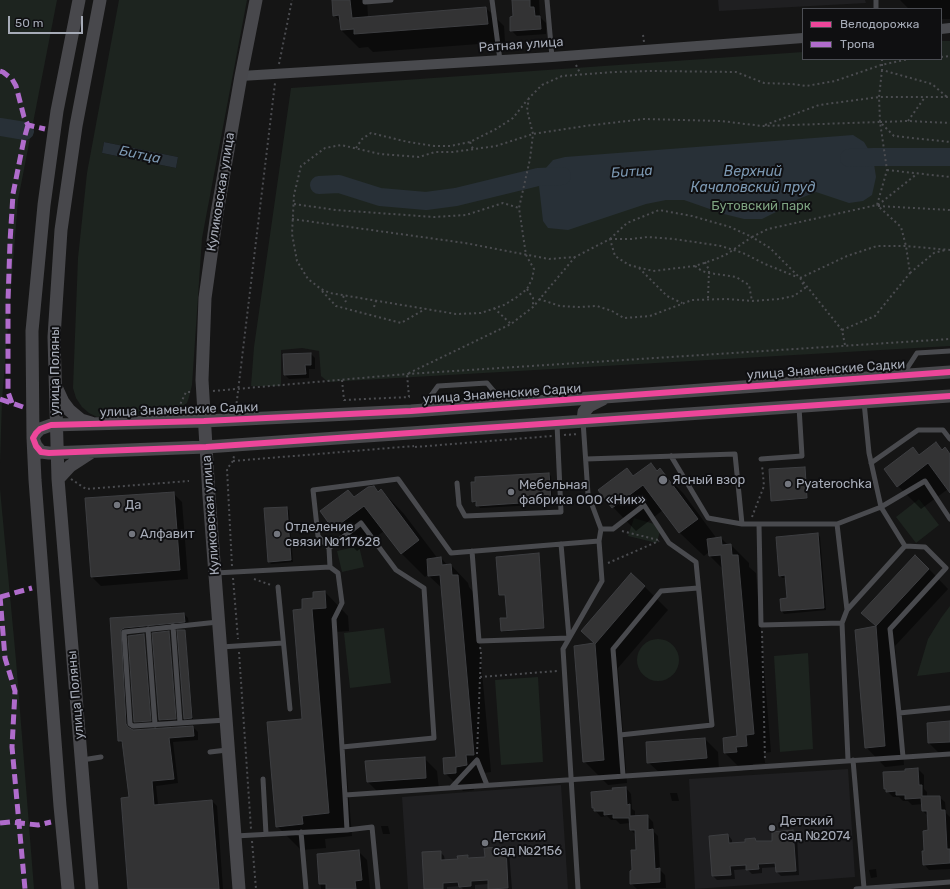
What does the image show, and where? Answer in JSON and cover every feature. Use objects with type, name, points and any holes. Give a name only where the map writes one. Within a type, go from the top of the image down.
[{"type":"street","name":"улица Поляны","points":[[68,889],[60,806],[33,438],[32,331],[44,205],[57,111],[79,0]]},
{"type":"street","name":"улица Поляны","points":[[92,889],[81,760],[64,479],[57,453],[54,337],[61,230],[76,126],[100,0]]},
{"type":"street","name":"Куликовская улица","points":[[239,889],[218,622],[202,380],[205,298],[217,213],[256,0]]},
{"type":"street","name":"Ратная улица","points":[[241,76],[500,60],[802,38]]},
{"type":"street","name":"улица Знаменские Садки","points":[[33,438],[40,429],[56,425],[204,421],[420,411],[950,372]]},
{"type":"street","points":[[55,385],[63,402],[69,410],[81,420],[96,424]]},
{"type":"street","points":[[33,438],[40,452],[57,453],[236,446],[413,432],[950,396]]},
{"type":"street","points":[[583,421],[584,412],[589,406],[610,397]]},
{"type":"street","points":[[64,479],[70,466],[93,451]]},
{"type":"lane","points":[[365,0],[365,2],[391,0]]},
{"type":"lane","points":[[492,0],[500,60]]},
{"type":"lane","points":[[547,0],[552,56]]},
{"type":"lane","points":[[902,376],[917,353],[950,351]]},
{"type":"lane","points":[[420,411],[438,386],[487,383],[505,404]]},
{"type":"lane","points":[[864,402],[869,453],[881,507],[905,546]]},
{"type":"lane","points":[[761,459],[802,456],[799,406]]},
{"type":"lane","points":[[578,889],[563,649],[602,581],[599,541],[601,529],[588,494],[583,421]]},
{"type":"lane","points":[[457,483],[459,505],[465,516],[561,512],[557,423]]},
{"type":"lane","points":[[871,463],[918,430],[943,430],[950,439]]},
{"type":"lane","points":[[586,459],[735,454],[742,524]]},
{"type":"lane","points":[[671,456],[708,518],[742,524],[837,524],[881,507],[925,481],[950,519]]},
{"type":"lane","points":[[330,567],[329,548],[318,536],[313,490],[398,479],[451,553],[599,541]]},
{"type":"lane","points":[[601,529],[613,529],[644,505],[669,543],[696,562],[712,725],[620,735]]},
{"type":"lane","points":[[329,548],[361,523],[396,570],[424,588],[434,738],[342,747]]},
{"type":"lane","points":[[759,524],[761,625],[842,623]]},
{"type":"lane","points":[[837,524],[846,610],[842,623],[850,760],[864,888]]},
{"type":"lane","points":[[561,544],[569,638]]},
{"type":"lane","points":[[846,610],[905,546]]},
{"type":"lane","points":[[903,757],[890,629],[946,568],[925,547],[905,546]]},
{"type":"lane","points":[[472,551],[479,641],[569,638]]},
{"type":"lane","points":[[215,573],[330,567],[338,573],[342,603],[334,619],[347,830]]},
{"type":"lane","points":[[278,587],[290,709]]},
{"type":"lane","points":[[623,775],[613,649],[661,591],[698,588]]},
{"type":"lane","points":[[218,622],[126,631],[124,633],[130,724],[133,726],[226,720]]},
{"type":"lane","points":[[173,626],[180,723]]},
{"type":"lane","points":[[148,629],[155,725]]},
{"type":"lane","points":[[220,647],[239,647],[283,643]]},
{"type":"lane","points":[[899,713],[950,708]]},
{"type":"lane","points":[[210,752],[228,750]]},
{"type":"lane","points":[[345,795],[950,754]]},
{"type":"lane","points":[[81,760],[101,757]]},
{"type":"lane","points":[[452,787],[477,760],[487,785]]},
{"type":"lane","points":[[263,780],[266,834]]},
{"type":"lane","points":[[235,836],[347,830],[372,827],[378,889]]},
{"type":"lane","points":[[301,832],[306,889]]},
{"type":"lane","points":[[856,889],[950,882]]},
{"type":"path","points":[[279,64],[292,0]]},
{"type":"path","points":[[877,206],[887,170],[882,147],[880,122],[879,97],[882,60]]},
{"type":"path","points":[[356,148],[362,139],[371,133],[408,142],[434,146],[450,146],[470,142],[496,129],[513,118],[542,85],[562,76],[651,71],[736,72],[764,83],[806,86],[835,81],[881,65],[904,60]]},
{"type":"path","points":[[575,64],[581,75]]},
{"type":"path","points":[[882,70],[932,84],[949,97]]},
{"type":"path","points":[[235,419],[274,83]]},
{"type":"path","points":[[762,126],[819,106],[879,97],[949,97]]},
{"type":"path","points":[[908,121],[925,97]]},
{"type":"path","points":[[321,289],[330,293],[456,314],[481,313],[517,298],[527,289],[534,269],[526,255],[520,208],[530,159],[533,134],[527,110],[529,98]]},
{"type":"path","points":[[426,309],[401,323],[336,306],[321,289],[308,279],[297,261],[292,234],[292,219],[301,166],[325,148],[342,145],[380,154],[419,157],[435,152],[453,152],[496,146],[533,134],[644,119],[721,121],[762,126],[908,121],[950,123]]},
{"type":"path","points":[[880,122],[894,136],[950,142]]},
{"type":"path","points":[[470,142],[473,149]]},
{"type":"path","points":[[450,146],[453,152]]},
{"type":"path","points":[[887,170],[950,177]]},
{"type":"path","points":[[877,206],[918,173]]},
{"type":"path","points":[[294,204],[336,210],[434,217],[466,214],[503,203],[520,208]]},
{"type":"path","points":[[877,206],[901,227],[906,246],[910,273]]},
{"type":"path","points":[[610,239],[615,256],[629,265],[653,271],[695,266],[716,259],[768,229],[877,206],[950,210]]},
{"type":"path","points":[[407,374],[511,324],[533,307],[575,257],[610,239],[627,223],[659,210],[692,216],[730,227],[752,237],[770,248],[800,278],[842,330],[845,345]]},
{"type":"path","points":[[292,219],[465,243],[526,255],[549,258],[575,257]]},
{"type":"path","points":[[539,300],[560,306],[578,308],[598,306],[612,311],[624,318],[650,316],[692,300],[727,298],[752,301],[778,299],[794,296],[805,288],[800,278],[765,264],[743,253],[721,246],[698,241],[648,237],[610,239]]},
{"type":"path","points":[[800,278],[847,256],[877,246],[906,246],[949,250]]},
{"type":"path","points":[[842,330],[875,316],[910,273],[934,253],[949,250]]},
{"type":"path","points":[[705,262],[709,270],[708,299]]},
{"type":"path","points":[[695,266],[702,271],[709,273],[736,276],[749,285],[752,301]]},
{"type":"path","points":[[638,268],[667,296],[682,303]]},
{"type":"path","points":[[527,289],[533,298],[533,307]]},
{"type":"path","points":[[342,295],[346,302]]},
{"type":"path","points":[[374,307],[376,301]]},
{"type":"path","points":[[494,308],[511,324]]},
{"type":"path","points":[[238,389],[407,374],[950,339]]},
{"type":"path","points":[[342,380],[344,400],[409,397],[407,374]]},
{"type":"path","points":[[233,461],[415,447],[413,432]]},
{"type":"path","points":[[236,446],[233,461],[227,469],[232,572],[239,647],[251,835],[256,889]]},
{"type":"path","points":[[750,524],[764,486],[761,459]]},
{"type":"path","points":[[64,479],[86,489],[189,480]]},
{"type":"path","points":[[613,529],[669,543]]},
{"type":"path","points":[[601,566],[660,541]]},
{"type":"path","points":[[762,637],[761,650],[765,766]]},
{"type":"path","points":[[477,760],[482,652]]},
{"type":"path","points":[[480,677],[564,670]]},
{"type":"shaded area","points":[[718,0],[865,0],[866,3],[719,11]]},
{"type":"shaded area","name":"Детский сад №2074","points":[[848,769],[855,877],[695,889],[689,779]]},
{"type":"shaded area","name":"Детский сад №2156","points":[[561,785],[568,889],[408,889],[402,797]]},
{"type":"green space","points":[[0,0],[57,0],[18,200],[2,400],[0,463]]},
{"type":"green space","points":[[119,0],[247,0],[202,238],[192,385],[187,403],[178,409],[163,414],[97,417],[82,407],[76,398],[73,388],[78,258],[87,173]],"holes":[[[104,142],[178,157],[176,168],[102,153]]]},
{"type":"green space","name":"Бутовский парк","points":[[942,41],[950,41],[950,346],[328,382],[321,376],[319,351],[302,348],[281,350],[281,386],[251,386],[254,347],[291,88],[802,52],[802,60],[942,60]]},
{"type":"green space","points":[[0,489],[16,660],[34,889],[0,889]]},
{"type":"green space","points":[[919,499],[939,525],[916,543],[896,517]]},
{"type":"green space","points":[[634,518],[661,526],[657,543],[628,536]]},
{"type":"green space","points":[[359,546],[364,567],[342,572],[337,551]]},
{"type":"green space","points":[[950,606],[950,672],[917,676],[928,639]]},
{"type":"green space","points":[[384,628],[391,683],[350,688],[344,633]]},
{"type":"green space","points":[[654,639],[662,639],[670,642],[676,648],[679,660],[676,672],[670,678],[662,681],[654,681],[646,678],[640,672],[637,664],[637,656],[640,648],[646,642]]},
{"type":"green space","points":[[808,653],[813,749],[780,752],[774,656]]},
{"type":"green space","points":[[538,677],[543,762],[501,765],[495,680]]},
{"type":"water","points":[[0,120],[24,123],[21,137],[0,132]]},
{"type":"water","name":"Верхний Качаловский пруд","points":[[853,135],[864,142],[873,157],[876,177],[872,195],[863,201],[849,203],[816,192],[789,203],[762,219],[744,219],[724,214],[684,200],[666,200],[646,204],[568,230],[548,228],[543,221],[538,177],[553,160],[565,157]]},
{"type":"water","points":[[104,142],[178,157],[176,168],[102,153]]},
{"type":"building","points":[[332,0],[350,0],[352,18],[486,7],[488,24],[354,34],[354,29],[341,30],[339,15],[333,16]]},
{"type":"building","points":[[512,0],[530,0],[530,7],[534,7],[535,16],[540,16],[541,29],[510,31],[510,17],[513,16]]},
{"type":"building","points":[[311,353],[311,365],[305,365],[306,374],[284,375],[283,354]]},
{"type":"building","points":[[936,442],[942,450],[945,447],[950,454],[950,493],[928,463],[897,487],[884,469],[913,447],[919,455]]},
{"type":"building","points":[[651,463],[657,471],[660,468],[698,519],[679,533],[643,485],[612,508],[598,490],[627,468],[633,476]]},
{"type":"building","name":"Pyaterochka","points":[[805,467],[807,498],[771,501],[769,469]]},
{"type":"building","name":"Мебельная фабрика ООО «Ник»","points":[[549,473],[551,501],[476,506],[476,501],[472,502],[471,482],[475,482],[475,477]]},
{"type":"building","points":[[374,486],[378,492],[381,489],[419,540],[401,554],[364,506],[333,529],[320,511],[348,490],[354,497],[368,487]]},
{"type":"building","name":"Алфавит","points":[[174,492],[180,570],[91,577],[85,498]]},
{"type":"building","name":"Отделение связи №117628","points":[[287,507],[291,560],[268,562],[264,508]]},
{"type":"building","points":[[818,533],[824,608],[781,611],[780,599],[787,598],[785,575],[779,576],[776,537]]},
{"type":"building","points":[[721,537],[722,545],[731,544],[732,555],[738,555],[754,734],[746,735],[747,746],[736,747],[737,752],[724,753],[723,738],[737,736],[721,555],[709,556],[707,539]]},
{"type":"building","points":[[539,553],[544,628],[501,631],[500,618],[507,618],[505,595],[499,595],[496,557]]},
{"type":"building","points":[[915,555],[929,569],[876,626],[861,613]]},
{"type":"building","points":[[441,557],[442,565],[451,564],[452,575],[458,575],[474,755],[466,755],[467,765],[456,767],[456,773],[444,774],[443,758],[456,757],[440,575],[428,576],[427,559]]},
{"type":"building","points":[[631,573],[645,586],[595,644],[604,760],[583,762],[574,646],[594,643],[581,631]]},
{"type":"building","points":[[325,591],[326,608],[312,609],[329,813],[302,816],[303,824],[276,827],[267,722],[302,719],[293,610],[302,609],[302,599],[313,598],[313,592]]},
{"type":"building","points":[[184,613],[185,622],[124,628],[121,630],[126,724],[133,730],[193,726],[194,736],[169,738],[174,779],[152,781],[154,805],[212,800],[219,889],[128,889],[121,798],[129,797],[122,741],[118,741],[110,618]]},
{"type":"building","points":[[876,626],[885,746],[865,748],[855,630]]},
{"type":"building","points":[[177,630],[185,630],[192,718],[184,719]]},
{"type":"building","points":[[169,631],[176,719],[159,720],[152,633]]},
{"type":"building","points":[[144,634],[151,721],[134,722],[128,636]]},
{"type":"building","points":[[950,721],[950,742],[928,743],[927,723]]},
{"type":"building","points":[[705,738],[707,758],[647,763],[646,742]]},
{"type":"building","points":[[425,757],[426,778],[367,782],[365,761]]},
{"type":"building","points":[[918,768],[919,785],[922,785],[922,796],[940,796],[941,810],[945,810],[947,849],[950,849],[950,863],[923,865],[923,831],[928,830],[927,811],[922,811],[921,798],[905,799],[905,795],[896,795],[896,791],[886,792],[886,789],[884,789],[883,772],[905,771],[905,769]]},
{"type":"building","points":[[626,787],[627,805],[630,804],[630,816],[648,815],[648,830],[653,829],[655,869],[660,868],[660,882],[630,884],[630,871],[632,870],[631,850],[636,850],[635,830],[630,830],[629,818],[613,818],[613,814],[604,815],[604,811],[594,811],[594,808],[592,808],[591,792]]},
{"type":"building","points":[[793,830],[796,871],[776,872],[775,863],[758,864],[759,869],[746,870],[746,865],[730,866],[731,875],[712,876],[709,836],[728,834],[729,843],[745,842],[745,839],[755,838],[756,841],[772,841],[772,832]]},
{"type":"building","points":[[506,847],[508,888],[488,889],[488,880],[471,881],[471,886],[459,887],[458,882],[443,883],[443,889],[424,889],[422,852],[441,851],[441,860],[458,859],[457,856],[468,855],[468,858],[485,857],[484,848]]},
{"type":"building","points":[[359,850],[362,880],[355,881],[356,889],[326,889],[326,884],[319,884],[317,854]]},
{"type":"waterway","name":"Битца","points":[[0,127],[25,131]]},
{"type":"waterway","name":"Битца","points":[[849,158],[950,157]]},
{"type":"waterway","name":"Битца","points":[[319,185],[339,184],[380,197],[426,201],[456,197],[538,177],[562,176]]},
{"type":"marked path","points":[[0,71],[12,79],[16,86],[24,117],[28,125],[45,129]]},
{"type":"marked path","points":[[12,403],[8,392],[8,301],[10,242],[13,194],[28,125]]},
{"type":"marked path","points":[[0,399],[23,407]]},
{"type":"marked path","points":[[0,597],[32,588]]},
{"type":"marked path","points":[[0,596],[5,658],[15,691],[12,747],[25,889]]},
{"type":"marked path","points":[[0,823],[10,822],[38,825],[51,822]]},
{"type":"cycle path","points":[[950,372],[411,411],[204,421],[51,425],[40,429],[33,438],[36,446],[41,452],[49,453],[206,447],[950,396]]},
{"type":"place","name":"Ясный взор","points":[[663,480]]},
{"type":"place","name":"Pyaterochka","points":[[788,484]]},
{"type":"place","name":"Мебельная фабрика ООО «Ник»","points":[[511,492]]},
{"type":"place","name":"Да","points":[[117,505]]},
{"type":"place","name":"Алфавит","points":[[132,534]]},
{"type":"place","name":"Отделение связи №117628","points":[[277,534]]},
{"type":"place","name":"Детский сад №2074","points":[[772,828]]},
{"type":"place","name":"Детский сад №2156","points":[[485,843]]}]
